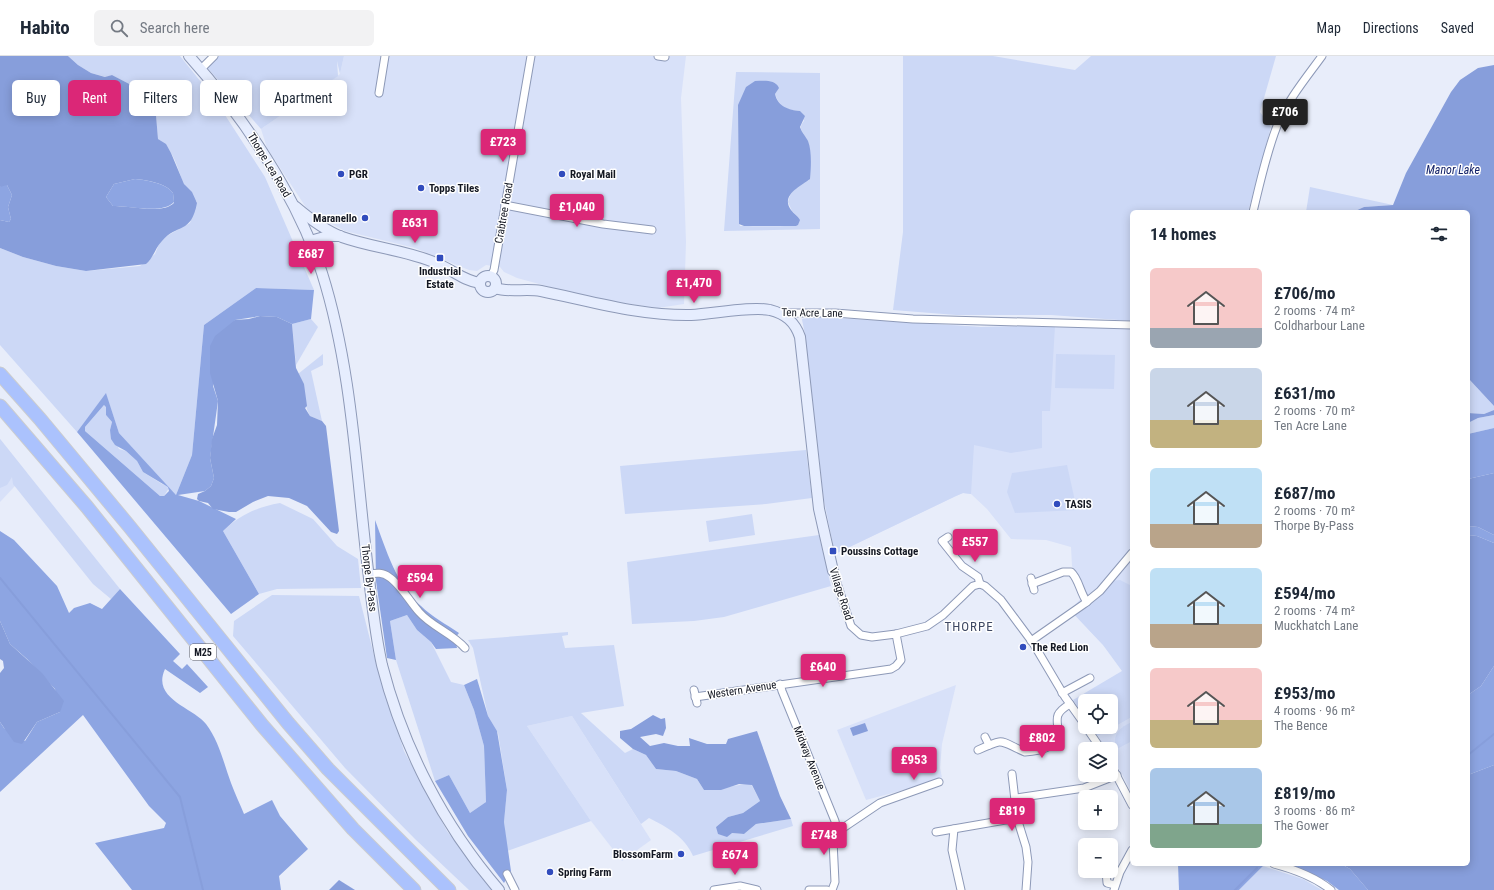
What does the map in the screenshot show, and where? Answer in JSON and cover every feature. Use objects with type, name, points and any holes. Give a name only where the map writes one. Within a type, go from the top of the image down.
[{"type":"highway","name":"M25","points":[[0,374],[40,419],[124,520],[288,724],[328,769],[449,890]]},
{"type":"highway","name":"M25","points":[[0,406],[86,507],[262,725],[353,829],[414,890]]},
{"type":"main road","name":"Thorpe Lea Road","points":[[189,56],[232,107],[253,138],[293,205],[310,241]]},
{"type":"main road","points":[[293,205],[323,228],[342,236],[423,258],[437,263],[472,282],[480,283]]},
{"type":"main road","points":[[310,241],[328,236],[342,236]]},
{"type":"main road","name":"Thorpe By-Pass","points":[[310,241],[329,297],[339,338],[350,415],[368,574],[382,664],[409,744],[441,810],[467,850],[498,890]]},
{"type":"main road","points":[[485,276],[491,276],[496,282],[493,290],[486,291],[483,290],[480,283],[485,276]]},
{"type":"main road","name":"Ten Acre Lane","points":[[495,288],[510,291],[539,291],[615,308],[664,314],[691,315],[765,310],[784,315]]},
{"type":"main road","name":"Village Road","points":[[784,315],[796,326],[800,337],[819,509],[833,571]]},
{"type":"street","points":[[201,69],[214,56]]},
{"type":"street","points":[[379,93],[385,56]]},
{"type":"street","name":"Crabtree Road","points":[[491,276],[494,270],[531,56]]},
{"type":"street","points":[[1253,210],[1266,159],[1277,125],[1290,100],[1322,56]]},
{"type":"street","points":[[505,205],[604,224],[652,230]]},
{"type":"street","name":"Ten Acre Lane","points":[[784,315],[788,313],[829,312],[913,319],[1130,325]]},
{"type":"street","points":[[948,537],[942,541],[962,566],[978,577],[980,584],[995,593],[1031,640],[1062,693],[1078,715]]},
{"type":"street","points":[[1031,640],[1087,602],[1100,591],[1130,555]]},
{"type":"street","name":"Village Road","points":[[833,571],[848,618],[854,629],[861,635],[872,637],[896,634],[922,628],[935,621],[951,609],[970,588],[980,584]]},
{"type":"street","points":[[1032,584],[1063,572],[1071,572],[1087,602]]},
{"type":"street","points":[[368,574],[384,574],[392,579],[428,621],[455,638],[465,648]]},
{"type":"street","name":"Western Avenue","points":[[695,696],[894,668],[900,663],[901,656],[896,634]]},
{"type":"street","points":[[1062,693],[1090,678]]},
{"type":"street","name":"Midway Avenue","points":[[780,684],[835,821],[837,832]]},
{"type":"street","points":[[978,750],[1000,741],[1006,742],[1025,752],[1048,747],[1056,742],[1058,737],[1058,714],[1070,704]]},
{"type":"street","points":[[985,737],[988,745]]},
{"type":"street","points":[[1012,774],[1018,818],[1026,847],[1028,862],[1026,890]]},
{"type":"street","points":[[1118,779],[1130,801]]},
{"type":"street","points":[[832,890],[835,882],[833,841],[837,832],[880,803],[939,782]]},
{"type":"street","points":[[1016,798],[1084,788],[1099,782]]},
{"type":"street","points":[[936,832],[1018,818]]},
{"type":"street","points":[[954,829],[952,850],[961,890]]},
{"type":"street","points":[[1107,878],[1107,883],[1115,888],[1120,872],[1130,854]]},
{"type":"street","points":[[1281,866],[1291,869],[1325,885],[1331,890]]},
{"type":"street","points":[[507,874],[515,890]]},
{"type":"street","points":[[714,890],[740,886],[757,890]]},
{"type":"street","points":[[810,890],[827,890]]},
{"type":"shaded area","points":[[68,56],[180,56],[200,81],[200,116],[226,116],[265,177],[314,290],[256,288],[204,325],[192,455],[176,495],[169,488],[164,496],[160,496],[85,431],[85,427],[104,405],[106,406],[106,415],[112,422],[110,430],[119,449],[126,451],[137,461],[143,472],[167,486],[119,433],[106,394],[77,432],[0,345],[0,248],[23,257],[56,266],[86,271],[140,266],[155,254],[159,244],[165,237],[190,223],[197,202],[184,184],[177,165],[168,148],[158,139],[156,116],[192,116],[192,80],[129,80],[129,84],[112,75],[106,77],[91,73],[78,65]]},
{"type":"shaded area","points":[[214,56],[344,56],[340,74],[337,61],[338,76],[332,80],[260,80],[260,116],[280,116],[261,129],[250,116],[252,116],[252,80],[218,80],[205,65]]},
{"type":"shaded area","points":[[344,56],[686,56],[681,98],[686,242],[684,304],[658,308],[595,299],[517,278],[504,272],[500,267],[486,265],[477,271],[469,270],[415,248],[345,231],[309,212],[267,148],[261,129],[280,116],[347,116],[347,80],[331,80],[340,74]]},
{"type":"shaded area","points":[[903,56],[993,56],[1075,70],[1091,56],[1276,56],[1260,112],[1271,127],[1249,210],[1130,210],[1130,321],[1051,315],[956,315],[893,310],[903,232]]},
{"type":"shaded area","points":[[736,72],[820,73],[820,229],[724,231]],"holes":[[[778,89],[775,94],[778,101],[785,109],[800,111],[804,121],[801,129],[808,146],[809,180],[796,188],[791,194],[788,202],[792,211],[799,218],[798,225],[740,226],[738,105]]]},
{"type":"shaded area","points":[[135,179],[161,184],[173,193],[174,202],[169,206],[154,209],[113,206],[106,197],[114,184]]},
{"type":"shaded area","points":[[2,185],[7,185],[12,195],[8,207],[11,219],[9,222],[0,220],[0,187]]},
{"type":"shaded area","points":[[1310,187],[1393,205],[1364,207],[1357,210],[1306,210]]},
{"type":"shaded area","points":[[256,288],[314,290],[311,319],[292,324],[277,317],[260,316],[235,320],[213,386],[218,401],[210,458],[214,478],[211,486],[205,491],[178,495],[199,501],[236,519],[223,531],[259,594],[231,614],[77,432],[106,393],[119,433],[176,495],[192,455],[204,325]],"holes":[[[104,405],[106,407],[106,415],[112,422],[110,430],[111,439],[115,445],[126,451],[137,461],[143,472],[168,487],[169,491],[164,496],[160,496],[85,431],[85,427]]]},
{"type":"shaded area","name":"TASIS","points":[[818,317],[981,327],[1035,325],[1130,329],[1130,682],[1108,650],[1070,610],[1086,593],[1072,566],[1071,547],[1046,540],[1011,539],[987,509],[971,494],[963,493],[956,496],[835,554],[824,500],[802,319]]},
{"type":"shaded area","points":[[818,317],[981,327],[1055,326],[1050,411],[1042,411],[1042,448],[1011,453],[974,445],[971,494],[963,493],[956,496],[835,554],[824,500],[802,319]]},
{"type":"shaded area","points":[[311,319],[318,327],[296,365],[292,324]]},
{"type":"shaded area","points":[[323,354],[323,365],[311,371],[322,421],[310,416],[306,406],[303,384],[298,374]]},
{"type":"shaded area","points":[[1056,354],[1115,355],[1114,389],[1055,388]]},
{"type":"shaded area","points":[[1470,380],[1494,406],[1494,410],[1484,414],[1470,413]]},
{"type":"shaded area","points":[[1494,415],[1494,428],[1470,434],[1470,422],[1478,418]]},
{"type":"shaded area","points":[[1494,428],[1494,473],[1470,479],[1470,434]]},
{"type":"shaded area","points":[[0,439],[27,473],[0,502]]},
{"type":"shaded area","points":[[0,439],[120,589],[111,599],[93,584],[13,484],[12,477],[7,485],[0,488]]},
{"type":"shaded area","points":[[806,450],[812,498],[766,504],[625,514],[620,466]]},
{"type":"shaded area","points":[[1067,465],[1077,510],[1015,513],[1007,492],[1012,473]]},
{"type":"shaded area","points":[[280,503],[313,519],[337,546],[358,559],[361,588],[277,589],[259,594],[223,531],[236,520],[249,512]]},
{"type":"shaded area","points":[[752,514],[755,535],[709,542],[706,521]]},
{"type":"shaded area","points":[[375,520],[393,566],[405,588],[425,610],[459,633],[455,638],[457,648],[436,649],[431,642],[417,630],[407,615],[390,621],[396,660],[387,658],[376,581]]},
{"type":"shaded area","points":[[1470,526],[1478,527],[1494,535],[1494,543],[1477,536],[1470,535]]},
{"type":"shaded area","points":[[0,531],[14,540],[57,586],[69,613],[74,608],[90,603],[102,609],[120,589],[180,654],[173,661],[182,669],[187,664],[208,687],[200,693],[165,669],[162,679],[164,688],[169,695],[176,702],[200,718],[211,731],[244,814],[272,800],[280,816],[308,849],[279,876],[281,890],[132,890],[95,843],[164,828],[166,823],[149,806],[83,715],[0,792],[0,722],[4,728],[25,741],[37,722],[60,712],[55,689],[27,659],[10,644],[0,621]]},
{"type":"shaded area","points":[[819,535],[831,586],[724,617],[694,621],[632,624],[627,562]]},
{"type":"shaded area","points":[[1120,580],[1130,585],[1130,718],[1118,725],[1118,694],[1083,694],[1122,671],[1103,645],[1070,610],[1112,581]]},
{"type":"shaded area","points":[[272,595],[359,596],[378,671],[404,751],[447,831],[492,890],[469,890],[415,839],[345,768],[233,636],[234,621]]},
{"type":"shaded area","points":[[407,615],[417,630],[431,642],[451,682],[464,685],[474,710],[484,746],[486,802],[470,813],[449,775],[435,781],[396,660],[390,621]]},
{"type":"shaded area","points":[[568,632],[568,635],[562,636],[565,648],[614,645],[624,706],[581,713],[625,753],[633,749],[646,755],[656,769],[676,771],[697,779],[704,790],[751,784],[760,801],[743,813],[728,817],[716,827],[732,833],[744,834],[756,824],[791,819],[793,826],[693,856],[685,843],[669,829],[649,818],[641,824],[572,716],[527,726],[591,821],[507,851],[504,822],[507,790],[498,733],[488,716],[473,648],[468,640]]},
{"type":"shaded area","points":[[1494,666],[1494,765],[1470,774],[1470,694],[1481,686]]},
{"type":"shaded area","points":[[477,679],[488,716],[497,731],[507,790],[504,822],[511,871],[504,883],[468,836],[435,781],[449,775],[470,813],[486,802],[484,746],[474,710],[464,685]]},
{"type":"shaded area","points":[[956,685],[942,744],[940,768],[942,777],[934,782],[866,800],[837,730]]},
{"type":"shaded area","points":[[1078,697],[1078,708],[1073,700]]},
{"type":"shaded area","points":[[572,716],[651,840],[622,861],[591,821],[527,726]]},
{"type":"shaded area","points":[[1130,718],[1130,790],[1118,768],[1118,742],[1102,742],[1098,736],[1102,734],[1118,734],[1118,725]]},
{"type":"shaded area","points":[[1130,723],[1130,742],[1118,748],[1118,742],[1115,742],[1115,740],[1120,729]]},
{"type":"shaded area","points":[[1178,866],[1263,866],[1239,890],[1179,890]]},
{"type":"shaded area","points":[[1263,866],[1303,879],[1322,890],[1239,890]]},
{"type":"shaded area","points":[[1293,866],[1345,866],[1350,869],[1368,890],[1339,890],[1327,881]]},
{"type":"water","points":[[0,56],[68,56],[78,65],[91,73],[105,77],[112,75],[129,84],[129,116],[156,116],[158,139],[166,144],[184,184],[192,192],[197,203],[191,220],[168,236],[160,244],[146,264],[86,271],[56,266],[23,257],[0,248],[0,220],[9,222],[11,219],[8,207],[12,195],[7,185],[0,187]],"holes":[[[135,179],[161,184],[170,190],[173,193],[174,203],[169,207],[145,209],[113,206],[106,197],[114,184]]]},
{"type":"water","name":"Manor Lake","points":[[1494,65],[1494,406],[1470,380],[1470,210],[1357,210],[1364,207],[1393,205],[1406,173],[1451,92],[1460,80],[1478,68]]},
{"type":"water","points":[[755,81],[769,81],[775,83],[779,88],[775,94],[776,98],[781,105],[788,109],[800,111],[805,116],[800,127],[808,141],[810,150],[810,179],[797,188],[790,195],[788,200],[788,205],[791,210],[800,220],[796,226],[744,226],[739,224],[738,105],[746,87]]},
{"type":"water","points":[[260,316],[277,317],[292,324],[296,368],[304,384],[307,406],[305,408],[310,416],[322,421],[326,426],[339,531],[337,534],[331,532],[307,506],[289,498],[268,496],[253,502],[236,512],[213,509],[208,503],[197,499],[198,494],[211,486],[214,478],[210,458],[212,439],[217,425],[218,401],[210,373],[210,346],[215,336],[235,320],[249,319]]},
{"type":"water","points":[[1494,410],[1494,415],[1478,418],[1470,422],[1470,413],[1484,414]]},
{"type":"water","points":[[1494,473],[1494,535],[1478,527],[1470,526],[1470,479]]},
{"type":"water","points":[[1470,535],[1477,536],[1494,543],[1494,666],[1481,686],[1470,694]]},
{"type":"water","points":[[0,621],[10,644],[42,673],[64,701],[60,712],[37,722],[22,744],[14,742],[0,722],[0,673],[4,668],[3,661],[0,659]]},
{"type":"water","points":[[653,715],[661,719],[665,718],[666,728],[663,736],[656,734],[640,737],[650,746],[664,743],[678,746],[690,746],[689,738],[707,744],[726,744],[728,739],[757,731],[780,796],[791,819],[756,824],[744,834],[732,833],[727,837],[718,834],[716,827],[728,817],[743,813],[760,801],[752,785],[739,784],[721,790],[704,790],[697,779],[676,771],[656,769],[646,755],[633,749],[620,738],[620,731],[631,729]]},
{"type":"water","points":[[865,723],[868,731],[853,736],[850,728]]},
{"type":"water","points":[[1494,765],[1494,890],[1368,890],[1350,869],[1345,866],[1470,866],[1470,774]]},
{"type":"water","points":[[339,880],[355,890],[329,890]]},
{"type":"waterway","points":[[0,578],[180,797],[203,890]]},
{"type":"waterway","points":[[1470,753],[1494,734]]},
{"type":"waterway","points":[[1235,890],[1257,868]]},
{"type":"place","name":"PGR","points":[[341,174]]},
{"type":"place","name":"Royal Mail","points":[[562,174]]},
{"type":"place","name":"Topps Tiles","points":[[421,188]]},
{"type":"place","name":"Maranello","points":[[365,218]]},
{"type":"place","name":"Industrial Estate","points":[[440,258]]},
{"type":"place","name":"TASIS","points":[[1057,504]]},
{"type":"place","name":"Poussins Cottage","points":[[833,551]]},
{"type":"place","name":"The Red Lion","points":[[1023,647]]},
{"type":"place","name":"BlossomFarm","points":[[681,854]]},
{"type":"place","name":"Spring Farm","points":[[550,872]]},
{"type":"district","name":"THORPE","points":[[969,626]]}]
